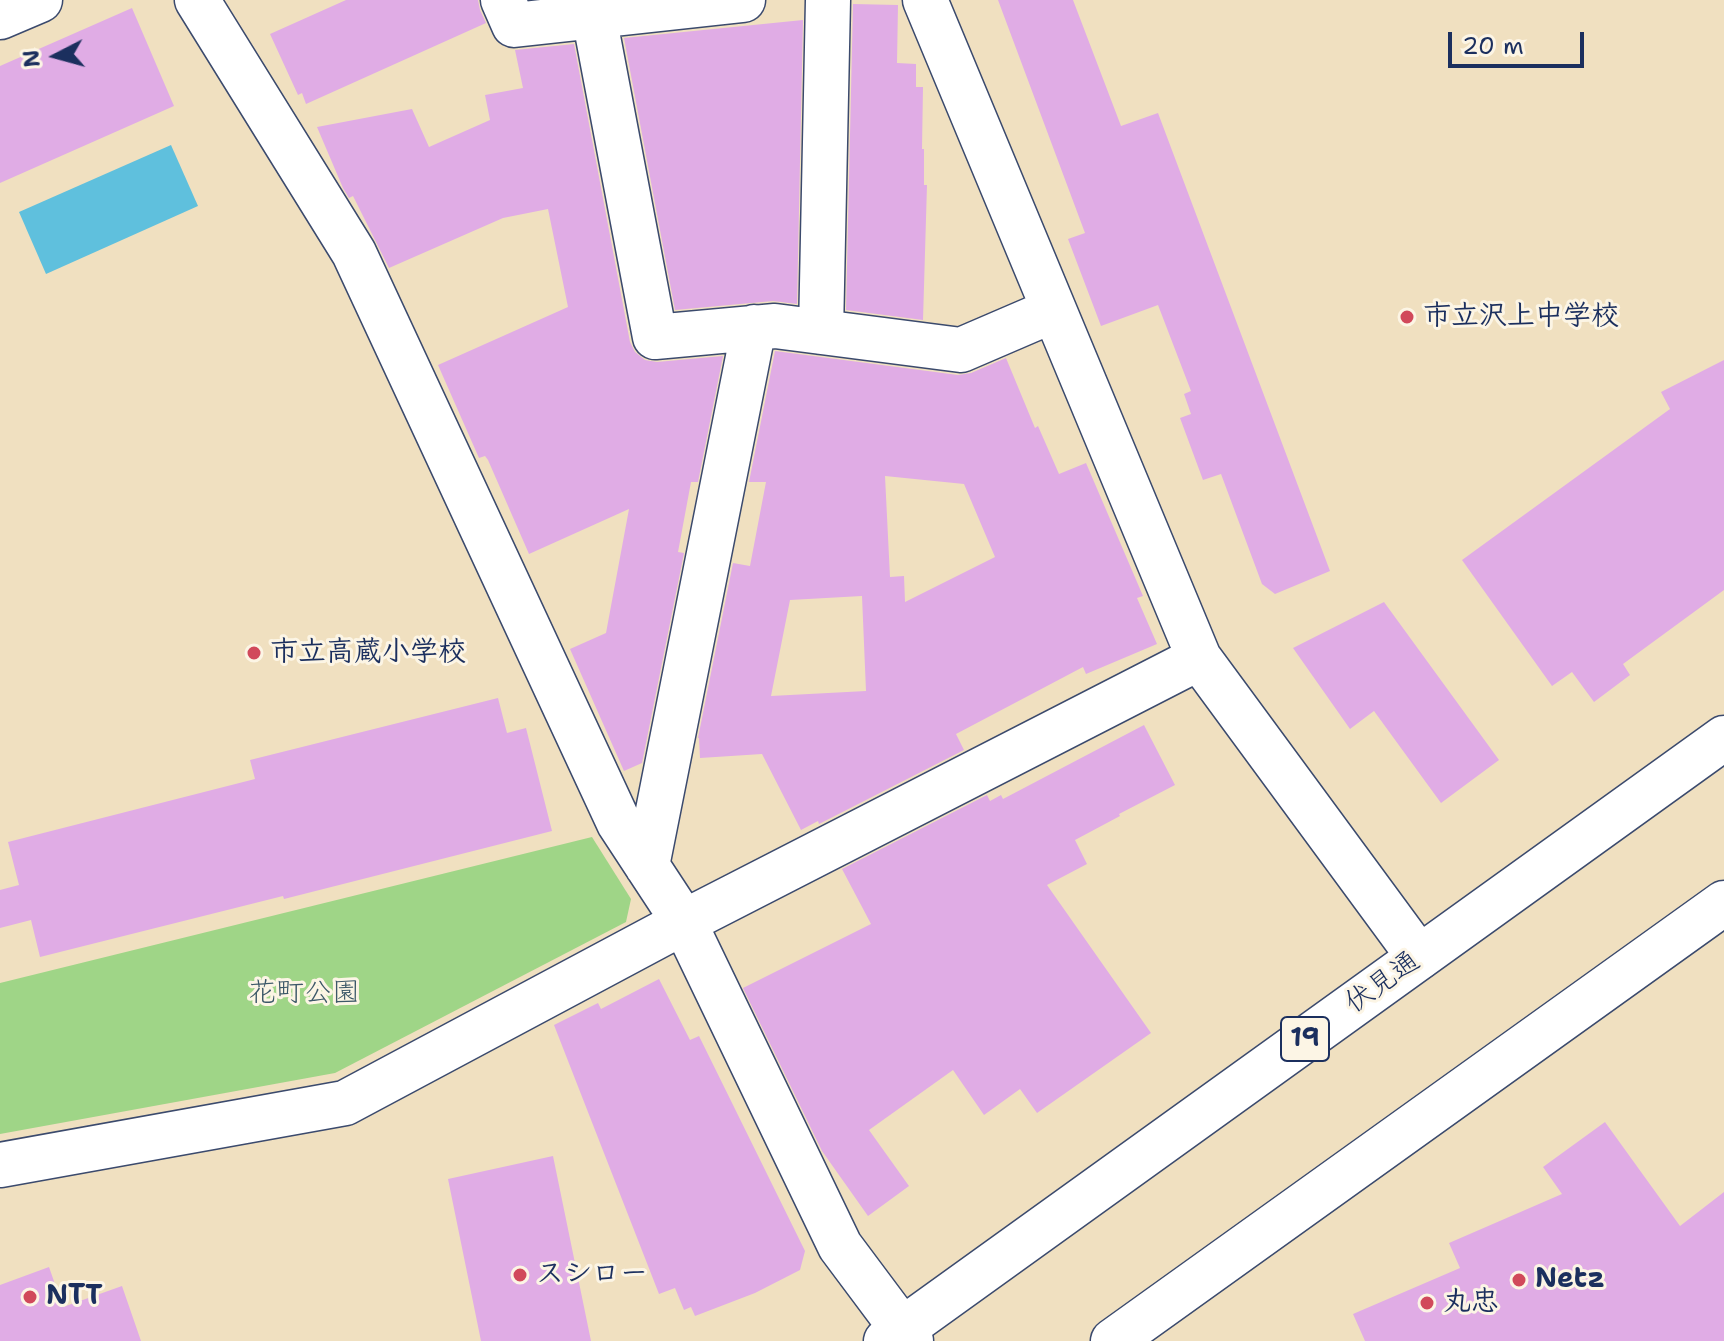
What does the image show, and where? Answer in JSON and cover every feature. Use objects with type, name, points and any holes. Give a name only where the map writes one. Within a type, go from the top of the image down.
[{"type":"main road","points":[[0,17],[40,0]]},
{"type":"main road","points":[[197,0],[354,253],[619,823],[684,922],[840,1246],[900,1337]]},
{"type":"main road","points":[[503,0],[514,25],[743,0]]},
{"type":"main road","points":[[821,332],[828,0]]},
{"type":"main road","points":[[925,0],[1199,658],[1419,957]]},
{"type":"main road","points":[[594,16],[655,337],[775,326],[961,350],[1054,310]]},
{"type":"main road","points":[[647,866],[754,327]]},
{"type":"main road","points":[[0,1165],[345,1103],[684,922],[1199,658]]},
{"type":"main road","name":"伏見通","points":[[900,1337],[1724,738]]},
{"type":"main road","points":[[1113,1341],[1724,903]]},
{"type":"green space","name":"花町公園","points":[[592,837],[631,899],[626,922],[335,1073],[0,1134],[0,983]]},
{"type":"water","points":[[171,145],[198,206],[46,274],[19,212]]},
{"type":"building","points":[[346,0],[478,0],[486,23],[306,104],[302,93],[298,95],[270,34]]},
{"type":"building","points":[[998,0],[1073,0],[1121,126],[1158,113],[1330,571],[1275,594],[1262,584],[1221,474],[1203,480],[1180,418],[1191,414],[1184,394],[1191,391],[1158,305],[1101,326],[1068,239],[1085,233]]},
{"type":"building","points":[[853,4],[898,5],[897,63],[916,64],[916,87],[923,87],[922,149],[924,185],[927,185],[923,320],[846,310]]},
{"type":"building","points":[[132,8],[174,106],[0,183],[0,66]]},
{"type":"building","points":[[803,20],[797,304],[773,301],[675,310],[624,38]]},
{"type":"building","points":[[574,44],[630,342],[635,352],[645,360],[657,362],[723,356],[698,482],[691,482],[678,552],[684,553],[642,763],[624,771],[570,649],[606,633],[629,509],[529,554],[488,460],[485,456],[479,458],[438,365],[568,307],[548,209],[503,218],[389,268],[353,196],[349,198],[343,188],[317,127],[412,109],[429,147],[490,120],[485,95],[523,88],[515,50]]},
{"type":"building","points":[[775,351],[958,375],[971,373],[1006,358],[1035,428],[1038,426],[1059,474],[1086,463],[1143,596],[1137,598],[1157,644],[1086,674],[1083,667],[956,734],[964,750],[819,824],[818,821],[801,830],[762,754],[700,758],[698,738],[733,563],[750,566],[766,482],[749,482]],"holes":[[[885,476],[964,484],[995,557],[905,602],[904,576],[890,577]],[[862,596],[866,691],[771,696],[790,600]]]},
{"type":"building","points":[[1724,360],[1724,590],[1623,664],[1630,675],[1594,702],[1572,672],[1552,686],[1462,560],[1670,409],[1661,392]]},
{"type":"building","points":[[1384,602],[1499,760],[1441,803],[1374,711],[1350,729],[1293,648]]},
{"type":"building","points":[[498,698],[507,733],[526,728],[552,831],[40,957],[31,920],[0,928],[0,890],[19,885],[8,842],[255,779],[250,760]]},
{"type":"building","points":[[1144,725],[1175,785],[1075,840],[1087,864],[1047,885],[1151,1033],[1037,1113],[1020,1089],[984,1115],[953,1070],[869,1130],[909,1186],[868,1216],[822,1151],[743,988],[871,924],[842,869],[987,795],[990,801],[1001,795],[1003,799]]},
{"type":"building","points":[[659,979],[690,1040],[699,1036],[805,1251],[800,1270],[755,1293],[695,1316],[691,1307],[684,1310],[675,1288],[659,1294],[554,1025],[598,1003],[601,1009]]},
{"type":"building","points":[[1605,1122],[1680,1226],[1724,1192],[1724,1341],[1365,1341],[1353,1314],[1460,1268],[1449,1243],[1562,1194],[1543,1167]]},
{"type":"building","points":[[553,1156],[591,1341],[481,1341],[448,1179]]},
{"type":"building","name":"NTT","points":[[49,1267],[63,1307],[122,1286],[141,1341],[0,1341],[0,1285]]},
{"type":"place","name":"市立沢上中学校","points":[[1407,317]]},
{"type":"place","name":"市立高蔵小学校","points":[[254,653]]},
{"type":"place","name":"スシロー","points":[[520,1275]]},
{"type":"place","name":"Netz","points":[[1519,1280]]},
{"type":"place","name":"NTT","points":[[30,1297]]},
{"type":"place","name":"丸忠","points":[[1427,1303]]}]
